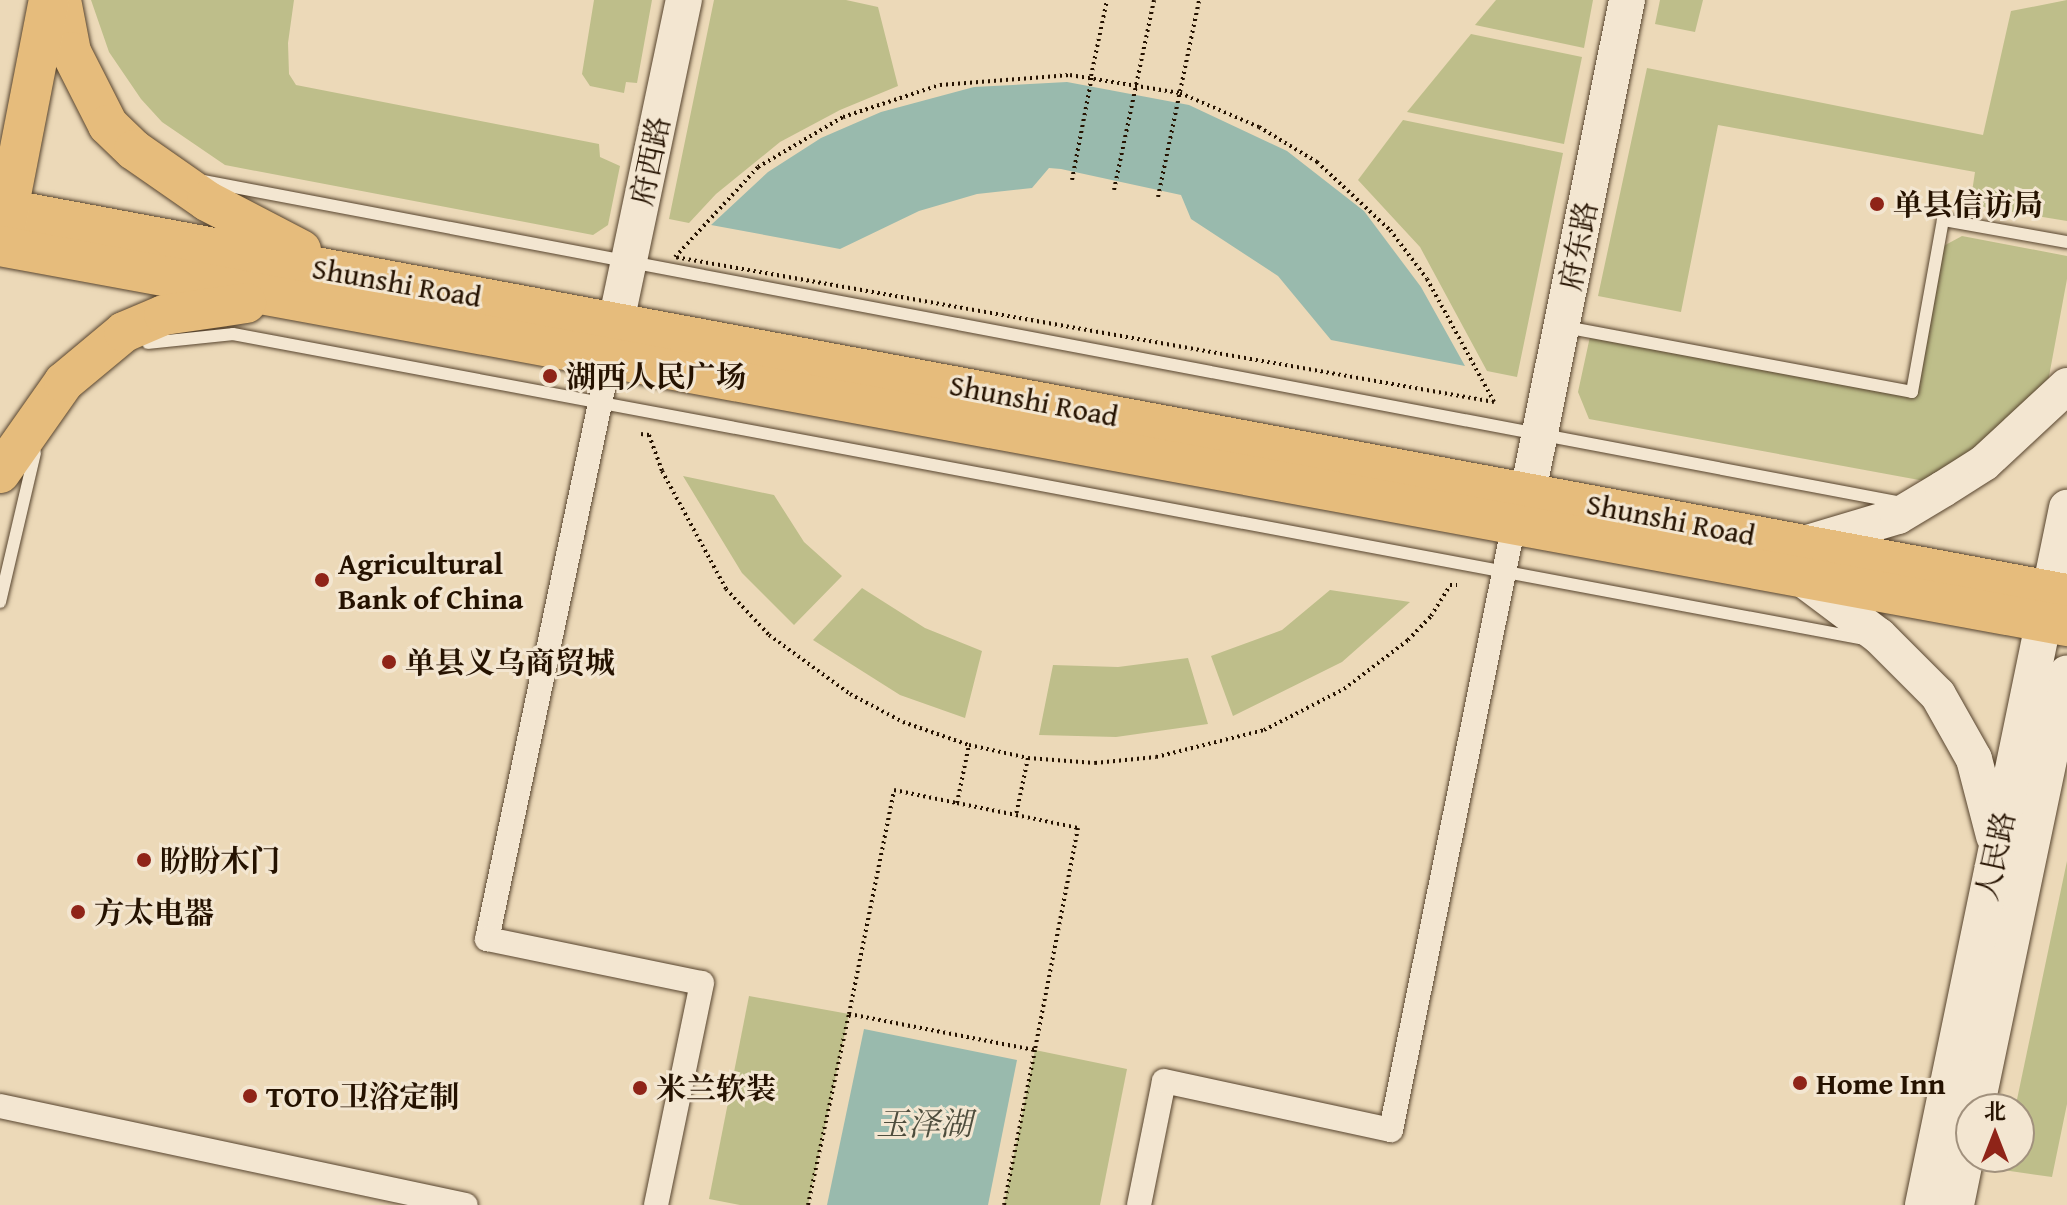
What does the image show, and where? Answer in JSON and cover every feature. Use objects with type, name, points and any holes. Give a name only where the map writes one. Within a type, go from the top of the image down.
[{"type":"main road","points":[[2,232],[49,0]]},
{"type":"main road","points":[[61,0],[71,52],[108,125],[169,175],[282,243],[364,275]]},
{"type":"main road","name":"府西路","points":[[613,339],[684,0]]},
{"type":"main road","name":"府东路","points":[[1521,507],[1562,326],[1627,0]]},
{"type":"main road","name":"Shunshi Road","points":[[2,232],[364,275],[613,339]]},
{"type":"main road","name":"Shunshi Road","points":[[2,232],[314,302],[613,339],[2057,608]]},
{"type":"main road","points":[[0,473],[64,382],[114,354],[124,332],[164,315],[206,306],[314,302]]},
{"type":"main road","points":[[2067,386],[1984,463],[1916,505],[1801,560],[1938,695],[1960,728],[1986,797],[2013,846],[2067,802]]},
{"type":"main road","name":"人民路","points":[[1978,1093],[2013,846],[2057,608],[2067,508]]},
{"type":"main road","name":"人民路","points":[[1923,1205],[2013,846],[2067,673]]},
{"type":"main road","points":[[1956,1205],[1962,1173]]},
{"type":"street","points":[[613,339],[487,939],[702,983],[656,1205]]},
{"type":"street","points":[[1139,1205],[1164,1081],[1391,1130],[1521,507]]},
{"type":"street","points":[[0,1106],[466,1205]]},
{"type":"lane","points":[[169,175],[1916,505]]},
{"type":"lane","points":[[1562,326],[1912,392],[1943,220],[2067,242]]},
{"type":"lane","points":[[0,602],[32,459],[75,390],[114,354],[171,337],[233,334],[1887,643]]},
{"type":"path","points":[[1072,180],[1107,0]]},
{"type":"path","points":[[1114,190],[1154,0]]},
{"type":"path","points":[[1158,197],[1199,0]]},
{"type":"path","points":[[1004,76],[1092,77],[1179,95],[1289,144],[1368,207],[1427,279],[1494,402],[675,257],[758,167],[843,117],[951,83],[1004,76]]},
{"type":"path","points":[[641,434],[649,435],[662,471],[726,589],[769,635],[850,694],[903,722],[969,745],[1028,758],[1095,763],[1156,757],[1264,730],[1344,689],[1408,640],[1431,616],[1450,585],[1457,585]]},
{"type":"path","points":[[957,803],[969,745]]},
{"type":"path","points":[[1016,815],[1028,758]]},
{"type":"path","points":[[808,1205],[894,790],[1078,828],[1004,1205]]},
{"type":"path","points":[[849,1014],[1035,1050]]},
{"type":"green space","points":[[91,0],[294,0],[288,43],[289,74],[296,85],[599,144],[600,157],[620,166],[608,225],[593,235],[225,165],[162,122],[141,99],[109,52]]},
{"type":"green space","points":[[594,0],[652,0],[637,83],[626,82],[624,93],[590,86],[582,74]]},
{"type":"green space","points":[[714,0],[846,0],[878,7],[898,86],[840,110],[780,142],[716,194],[689,223],[669,219]]},
{"type":"green space","points":[[1496,0],[1593,0],[1584,48],[1475,25]]},
{"type":"green space","points":[[1660,0],[1703,0],[1695,32],[1655,24]]},
{"type":"green space","points":[[2067,0],[2067,221],[1970,205],[1975,172],[1718,125],[1681,312],[1598,296],[1647,68],[1983,135],[2011,11]]},
{"type":"green space","points":[[1471,34],[1582,57],[1564,144],[1407,112]]},
{"type":"green space","points":[[1403,120],[1563,153],[1517,377],[1487,371],[1420,247],[1358,180]]},
{"type":"green space","points":[[1962,236],[2067,256],[2067,279],[2045,398],[1930,482],[1589,419],[1578,392],[1591,332],[1912,391],[1938,249]]},
{"type":"green space","points":[[683,476],[774,495],[804,542],[842,576],[794,625],[742,573]]},
{"type":"green space","points":[[862,588],[925,628],[982,651],[965,718],[900,695],[813,640]]},
{"type":"green space","points":[[1330,590],[1410,602],[1342,662],[1233,716],[1211,656],[1282,630]]},
{"type":"green space","points":[[1188,658],[1208,724],[1116,737],[1039,735],[1053,665],[1118,667]]},
{"type":"green space","points":[[2067,861],[2067,1104],[2052,1177],[2024,1173],[2035,1173],[2035,1093],[2018,1093]]},
{"type":"green space","points":[[749,996],[849,1014],[808,1205],[740,1205],[709,1199]]},
{"type":"green space","points":[[1035,1050],[1127,1069],[1100,1205],[1004,1205]]},
{"type":"water","points":[[1067,82],[1189,105],[1287,151],[1364,211],[1421,287],[1465,366],[1331,340],[1278,276],[1191,219],[1181,195],[1061,169],[1049,168],[1032,188],[977,194],[919,211],[840,249],[711,225],[768,172],[821,138],[881,112],[974,87]]},
{"type":"water","name":"玉泽湖","points":[[864,1029],[1017,1060],[988,1205],[827,1205]]},
{"type":"place","name":"单县信访局","points":[[1877,204]]},
{"type":"place","name":"湖西人民广场","points":[[550,376]]},
{"type":"place","name":"Agricultural Bank of China","points":[[322,580]]},
{"type":"place","name":"单县义乌商贸城","points":[[389,662]]},
{"type":"place","name":"盼盼木门","points":[[144,860]]},
{"type":"place","name":"方太电器","points":[[78,912]]},
{"type":"place","name":"Home Inn","points":[[1800,1083]]},
{"type":"place","name":"米兰软装","points":[[640,1088]]},
{"type":"place","name":"TOTO卫浴定制","points":[[250,1096]]}]
